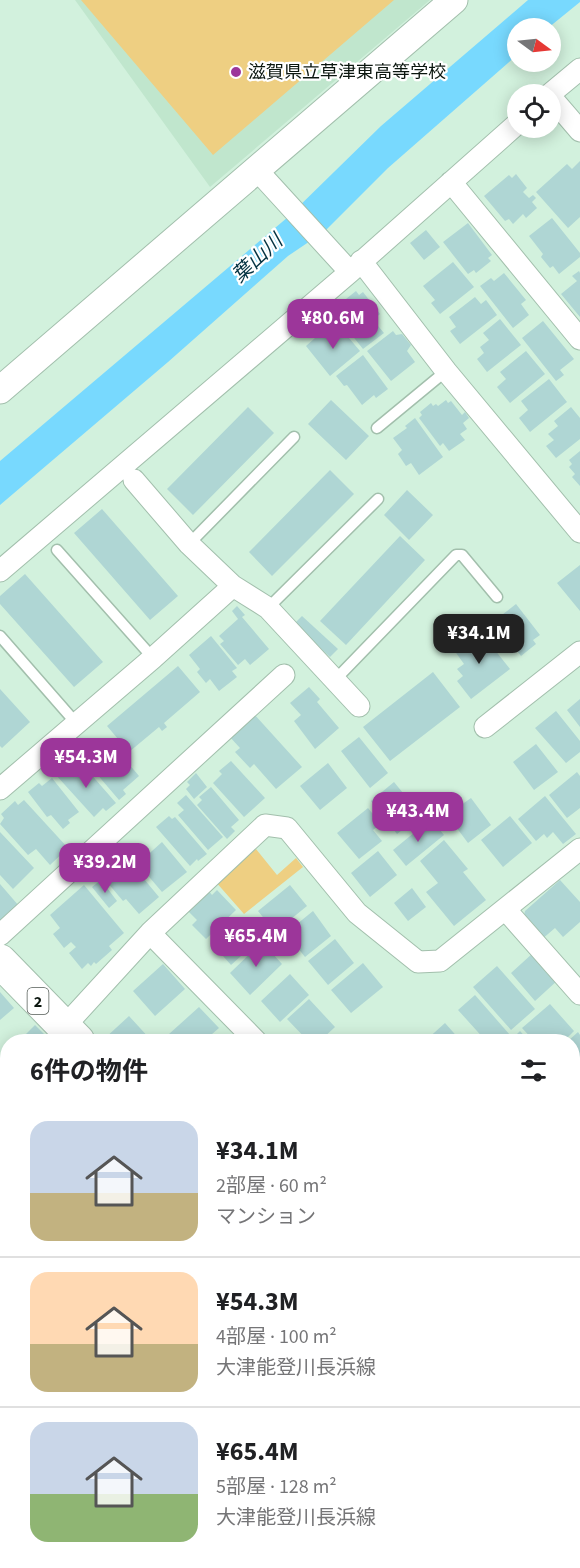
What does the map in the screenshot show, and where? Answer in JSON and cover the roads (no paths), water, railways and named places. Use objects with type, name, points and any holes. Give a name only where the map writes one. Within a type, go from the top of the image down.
[{"type":"main road","name":"2","points":[[0,961],[71,1034]]},
{"type":"street","points":[[0,390],[454,0]]},
{"type":"street","points":[[561,85],[580,69]]},
{"type":"street","points":[[561,108],[580,131]]},
{"type":"street","points":[[0,571],[355,267],[507,133]]},
{"type":"street","points":[[256,169],[355,267],[446,371],[580,532]]},
{"type":"street","points":[[451,182],[580,339]]},
{"type":"street","points":[[134,480],[189,544],[233,586],[268,609],[359,706]]},
{"type":"street","points":[[1,788],[233,586]]},
{"type":"street","points":[[485,727],[580,652]]},
{"type":"street","points":[[0,935],[284,675]]},
{"type":"street","points":[[71,1034],[150,933],[265,825],[287,828],[357,914],[418,962],[440,961],[580,849]]},
{"type":"street","points":[[506,910],[580,994]]},
{"type":"street","points":[[150,933],[249,1034]]},
{"type":"lane","points":[[377,428],[446,371]]},
{"type":"lane","points":[[189,544],[294,436]]},
{"type":"lane","points":[[268,609],[378,499]]},
{"type":"lane","points":[[57,550],[153,658]]},
{"type":"lane","points":[[335,680],[456,555],[462,555],[497,597]]},
{"type":"lane","points":[[0,636],[76,723]]},
{"type":"water","points":[[528,0],[580,0],[560,18],[507,18]]},
{"type":"water","name":"葉山川","points":[[507,18],[507,64],[388,168],[325,231],[288,256],[0,505],[0,461],[288,217],[381,126]]},
{"type":"place","name":"滋賀県立草津東高等学校","points":[[236,72]]}]
